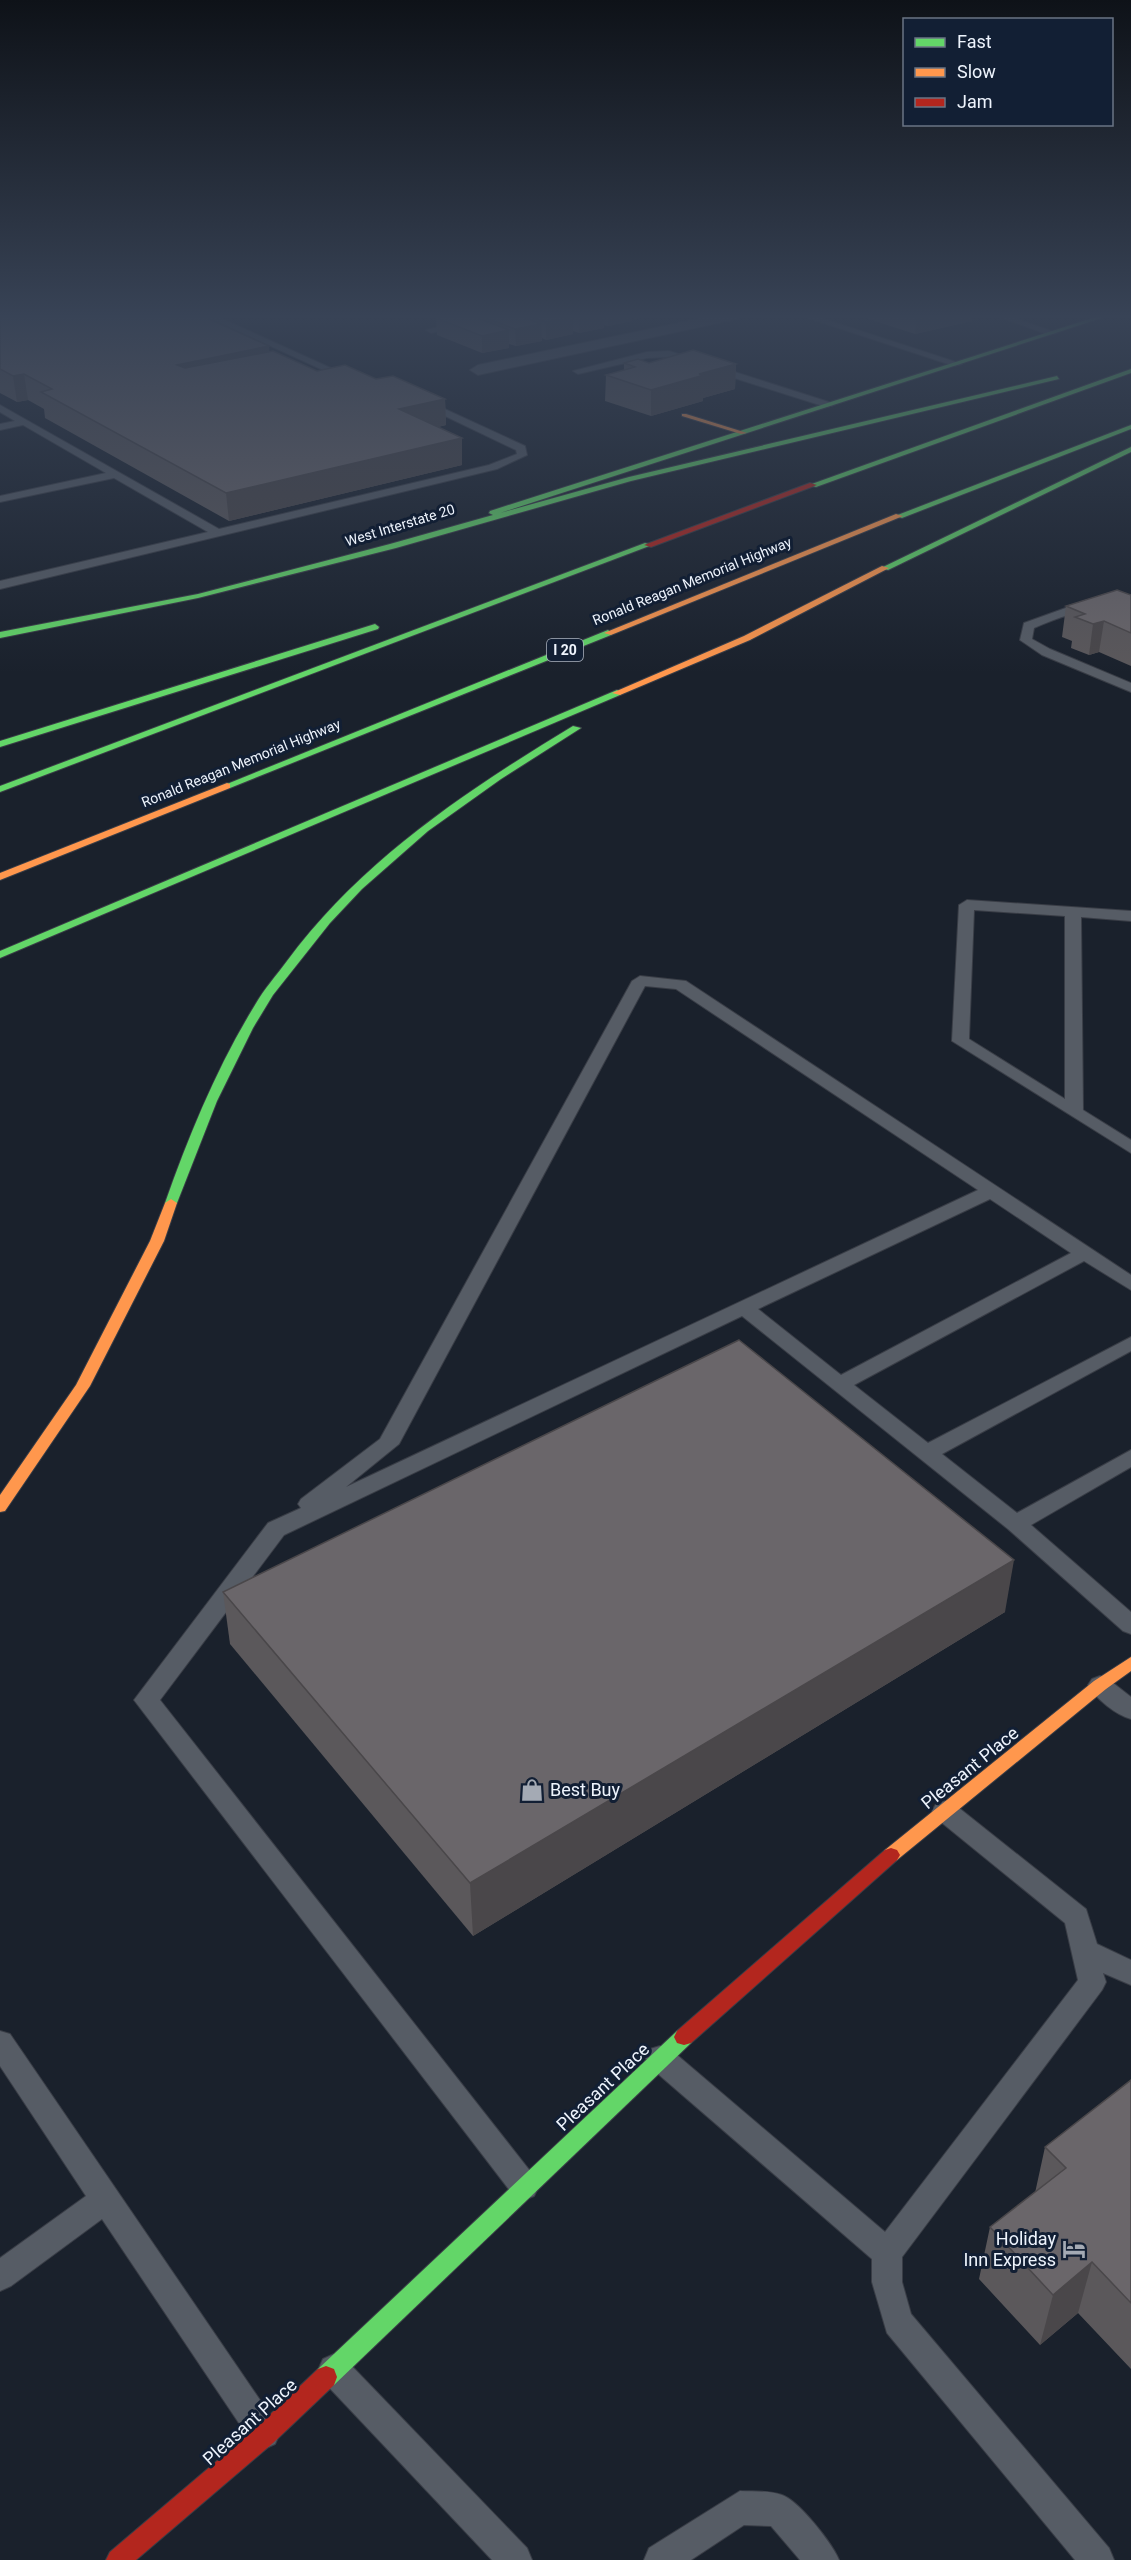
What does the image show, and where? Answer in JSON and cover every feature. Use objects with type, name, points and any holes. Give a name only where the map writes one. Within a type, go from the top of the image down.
[{"type":"main road","name":"West Interstate 20","points":[[0,635],[181,600],[296,574],[393,546],[738,434]]},
{"type":"main road","points":[[393,546],[639,476],[815,434]]},
{"type":"main road","points":[[0,789],[954,434]]},
{"type":"main road","name":"Ronald Reagan Memorial Highway","points":[[0,878],[918,508],[1111,434]]},
{"type":"main road","points":[[0,1507],[83,1386],[157,1241],[192,1143],[233,1054],[262,1002],[312,937],[357,887],[444,812],[513,765],[596,716],[938,541],[1131,449]]},
{"type":"main road","points":[[631,535],[708,524]]},
{"type":"main road","points":[[0,744],[384,623]]},
{"type":"main road","points":[[0,955],[747,638]]},
{"type":"main road","name":"Pleasant Place","points":[[118,2560],[265,2435],[660,2058],[867,1875],[1100,1684],[1131,1663]]},
{"type":"lane","points":[[47,434],[218,533]]},
{"type":"lane","points":[[0,585],[493,467],[522,455],[522,448],[493,434]]},
{"type":"lane","points":[[0,499],[116,474]]},
{"type":"lane","points":[[1131,609],[1122,605],[1077,607],[1028,626],[1026,640],[1046,652],[1131,688]]},
{"type":"lane","points":[[1131,916],[967,905],[960,1041],[1131,1148]]},
{"type":"lane","points":[[1072,912],[1074,1112]]},
{"type":"lane","points":[[524,2186],[146,1700],[276,1529],[388,1444],[640,981],[681,984],[1131,1284]]},
{"type":"lane","points":[[276,1529],[991,1191]]},
{"type":"lane","points":[[840,1384],[1085,1253]]},
{"type":"lane","points":[[744,1308],[1016,1524],[1131,1624]]},
{"type":"lane","points":[[927,1453],[1131,1343]]},
{"type":"lane","points":[[1016,1524],[1131,1456]]},
{"type":"lane","points":[[1100,1684],[1131,1710]]},
{"type":"lane","points":[[945,1811],[1077,1917],[1092,1982],[887,2253],[887,2282],[898,2322],[1097,2560]]},
{"type":"lane","points":[[1085,1951],[1131,1973]]},
{"type":"lane","points":[[0,2043],[265,2435]]},
{"type":"lane","points":[[660,2058],[887,2253]]},
{"type":"lane","points":[[0,2276],[106,2199]]},
{"type":"lane","points":[[334,2370],[514,2560]]},
{"type":"lane","points":[[661,2560],[740,2508],[779,2510],[822,2560]]},
{"type":"building","points":[[119,434],[454,434],[462,438],[226,493]]},
{"type":"building","points":[[1117,590],[1131,595],[1131,633],[1104,621],[1093,624],[1075,617],[1085,614],[1066,606]]},
{"type":"building","name":"Best Buy","points":[[739,1340],[1014,1560],[470,1883],[223,1592]]},
{"type":"building","name":"Holiday Inn Express","points":[[1131,2080],[1131,2303],[1092,2262],[1053,2295],[990,2227],[1066,2168],[1045,2147]]},
{"type":"traffic: fast","points":[[493,513],[737,434]]},
{"type":"traffic: fast","points":[[393,546],[629,479],[818,434]]},
{"type":"traffic: fast","points":[[813,485],[954,434]]},
{"type":"traffic: fast","points":[[899,516],[1112,434]]},
{"type":"traffic: fast","points":[[885,568],[1131,449]]},
{"type":"traffic: fast","points":[[0,789],[648,545]]},
{"type":"traffic: fast","points":[[0,635],[198,596],[393,546]]},
{"type":"traffic: fast","points":[[0,744],[375,627]]},
{"type":"traffic: fast","points":[[227,786],[608,633]]},
{"type":"traffic: fast","points":[[0,955],[617,693]]},
{"type":"traffic: fast","points":[[171,1203],[211,1101],[247,1028],[269,992],[326,920],[391,857],[460,802],[576,728]]},
{"type":"traffic: fast","points":[[326,2377],[684,2037]]},
{"type":"traffic: slow","points":[[608,633],[899,516]]},
{"type":"traffic: slow","points":[[617,693],[747,638],[885,568]]},
{"type":"traffic: slow","points":[[0,877],[227,786]]},
{"type":"traffic: slow","points":[[0,1507],[83,1386],[157,1241],[171,1203]]},
{"type":"traffic: slow","points":[[891,1855],[1100,1685],[1131,1663]]},
{"type":"traffic: jam","points":[[648,545],[813,485]]},
{"type":"traffic: jam","points":[[684,2037],[891,1855]]},
{"type":"traffic: jam","points":[[118,2560],[265,2435],[326,2377]]},
{"type":"place","name":"Best Buy","points":[[532,1790]]},
{"type":"place","name":"Holiday Inn Express","points":[[1074,2249]]}]
